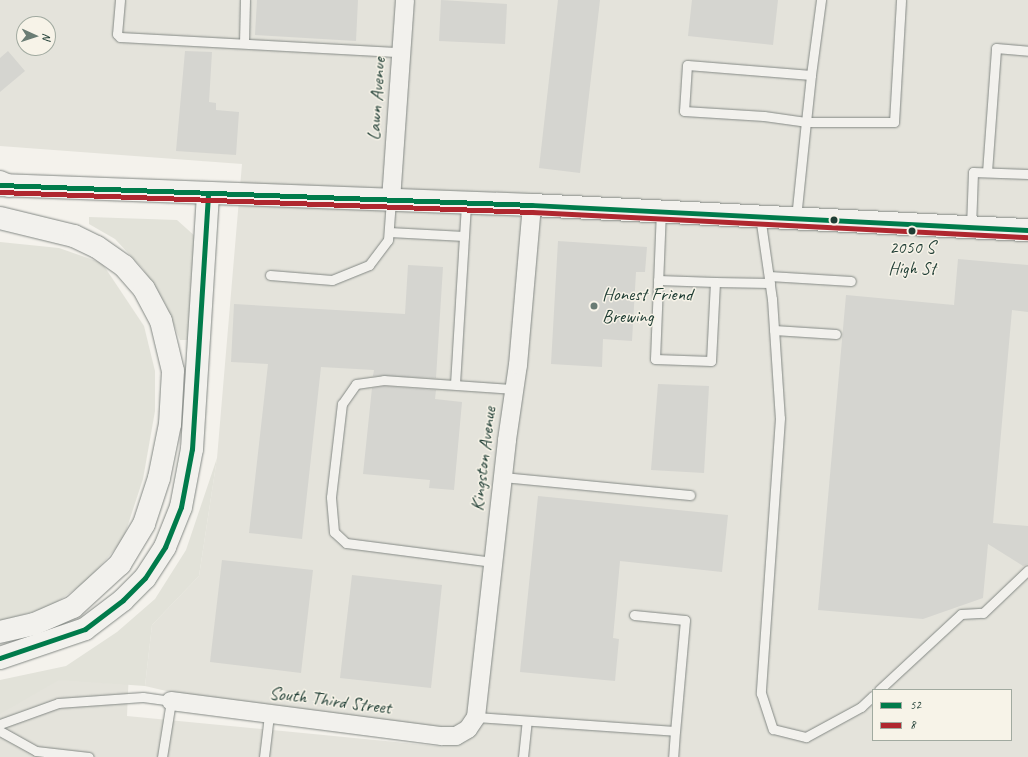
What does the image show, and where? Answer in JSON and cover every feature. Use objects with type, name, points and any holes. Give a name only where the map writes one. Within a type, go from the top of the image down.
[{"type":"main road","points":[[3,184],[208,194],[391,200],[760,216],[1028,230]]},
{"type":"main road","points":[[0,658],[85,629],[140,584],[165,547],[181,507],[192,449],[208,194]]},
{"type":"main road","points":[[0,218],[74,236],[97,247],[124,266],[144,289],[161,321],[173,371],[170,424],[159,478],[144,524],[120,564],[73,607],[34,624],[0,632]]},
{"type":"street","name":"Lawn Avenue","points":[[391,200],[405,0]]},
{"type":"street","name":"Kingston Avenue","points":[[476,717],[502,477],[514,390],[532,206]]},
{"type":"street","name":"South Third Street","points":[[171,701],[269,715],[442,736],[456,736],[468,729],[476,717]]},
{"type":"lane","points":[[120,0],[117,34],[120,37],[401,52]]},
{"type":"lane","points":[[244,43],[245,0]]},
{"type":"lane","points":[[796,218],[811,75],[821,0]]},
{"type":"lane","points":[[811,75],[688,65],[684,111],[764,116],[806,122],[894,122],[902,0]]},
{"type":"lane","points":[[987,172],[996,48],[1028,51]]},
{"type":"lane","points":[[971,227],[974,172],[1028,174]]},
{"type":"lane","points":[[270,276],[332,280],[369,265],[388,240],[391,200]]},
{"type":"lane","points":[[455,384],[466,203]]},
{"type":"lane","points":[[661,212],[655,359],[711,361],[715,282]]},
{"type":"lane","points":[[760,216],[774,330],[780,418],[762,693],[773,729],[806,737],[861,707],[872,697]]},
{"type":"lane","points":[[389,232],[464,236]]},
{"type":"lane","points":[[658,280],[715,282],[769,280],[851,281]]},
{"type":"lane","points":[[774,330],[836,334]]},
{"type":"lane","points":[[493,562],[346,543],[334,532],[331,497],[342,404],[356,384],[384,380],[455,384],[514,390]]},
{"type":"lane","points":[[502,477],[690,495]]},
{"type":"lane","points":[[880,689],[961,614],[983,613],[1028,570]]},
{"type":"lane","points":[[634,615],[685,620],[673,757]]},
{"type":"lane","points":[[0,724],[58,703],[143,697],[171,701],[162,757]]},
{"type":"lane","points":[[264,757],[269,715]]},
{"type":"lane","points":[[476,717],[675,731]]},
{"type":"lane","points":[[523,757],[527,721]]},
{"type":"lane","points":[[0,731],[36,754],[89,757]]},
{"type":"shaded area","points":[[0,0],[1028,0],[1028,757],[0,757],[0,684],[129,670],[127,716],[447,747],[269,715],[145,686],[152,625],[199,576],[217,458],[242,164],[0,146]]},
{"type":"shaded area","points":[[89,217],[177,220],[196,237],[188,340],[180,340],[166,305],[143,269],[115,239],[89,224]]},
{"type":"shaded area","points":[[0,242],[59,248],[102,263],[144,326],[155,371],[155,411],[143,479],[123,540],[88,580],[50,607],[0,621]]},
{"type":"shaded area","points":[[217,458],[199,576],[152,625],[145,686],[59,680],[0,714],[0,680],[66,666],[117,632],[155,599],[186,550]]},
{"type":"building","points":[[257,0],[358,0],[356,41],[255,35]]},
{"type":"building","points":[[441,0],[507,4],[505,44],[439,41]]},
{"type":"building","points":[[558,0],[600,0],[580,173],[539,168]]},
{"type":"building","points":[[692,0],[778,0],[773,45],[688,36]]},
{"type":"building","points":[[8,51],[25,71],[0,92],[0,58]]},
{"type":"building","points":[[185,51],[212,52],[209,102],[216,103],[216,110],[239,112],[236,155],[176,151]]},
{"type":"building","name":"Honest Friend Brewing","points":[[558,241],[647,247],[645,272],[636,272],[632,341],[603,339],[602,367],[551,364]]},
{"type":"building","points":[[958,259],[1028,265],[1028,312],[1012,310],[993,523],[1028,526],[1028,564],[1023,566],[988,544],[983,598],[923,619],[818,610],[846,295],[954,305]]},
{"type":"building","points":[[408,265],[443,267],[436,378],[373,376],[374,370],[321,367],[302,539],[249,533],[268,364],[231,362],[234,304],[405,314]]},
{"type":"building","points":[[658,384],[709,386],[704,473],[651,470]]},
{"type":"building","points":[[384,386],[436,390],[435,399],[462,402],[454,490],[429,488],[430,480],[363,474],[372,388]]},
{"type":"building","points":[[538,496],[728,515],[722,572],[620,561],[613,638],[619,639],[615,681],[520,672]]},
{"type":"building","points":[[222,560],[313,570],[301,673],[210,662]]},
{"type":"building","points":[[352,575],[442,585],[431,688],[340,678]]},
{"type":"transit line","name":"52","points":[[0,185],[532,205],[1028,230]]},
{"type":"transit line","name":"8","points":[[0,192],[532,212],[1028,237]]},
{"type":"transit line","name":"52","points":[[0,658],[85,629],[123,600],[145,578],[165,547],[181,507],[192,449],[208,194]]},
{"type":"place","name":"2050 S High St","points":[[912,231]]},
{"type":"place","name":"Honest Friend Brewing","points":[[594,306]]}]
